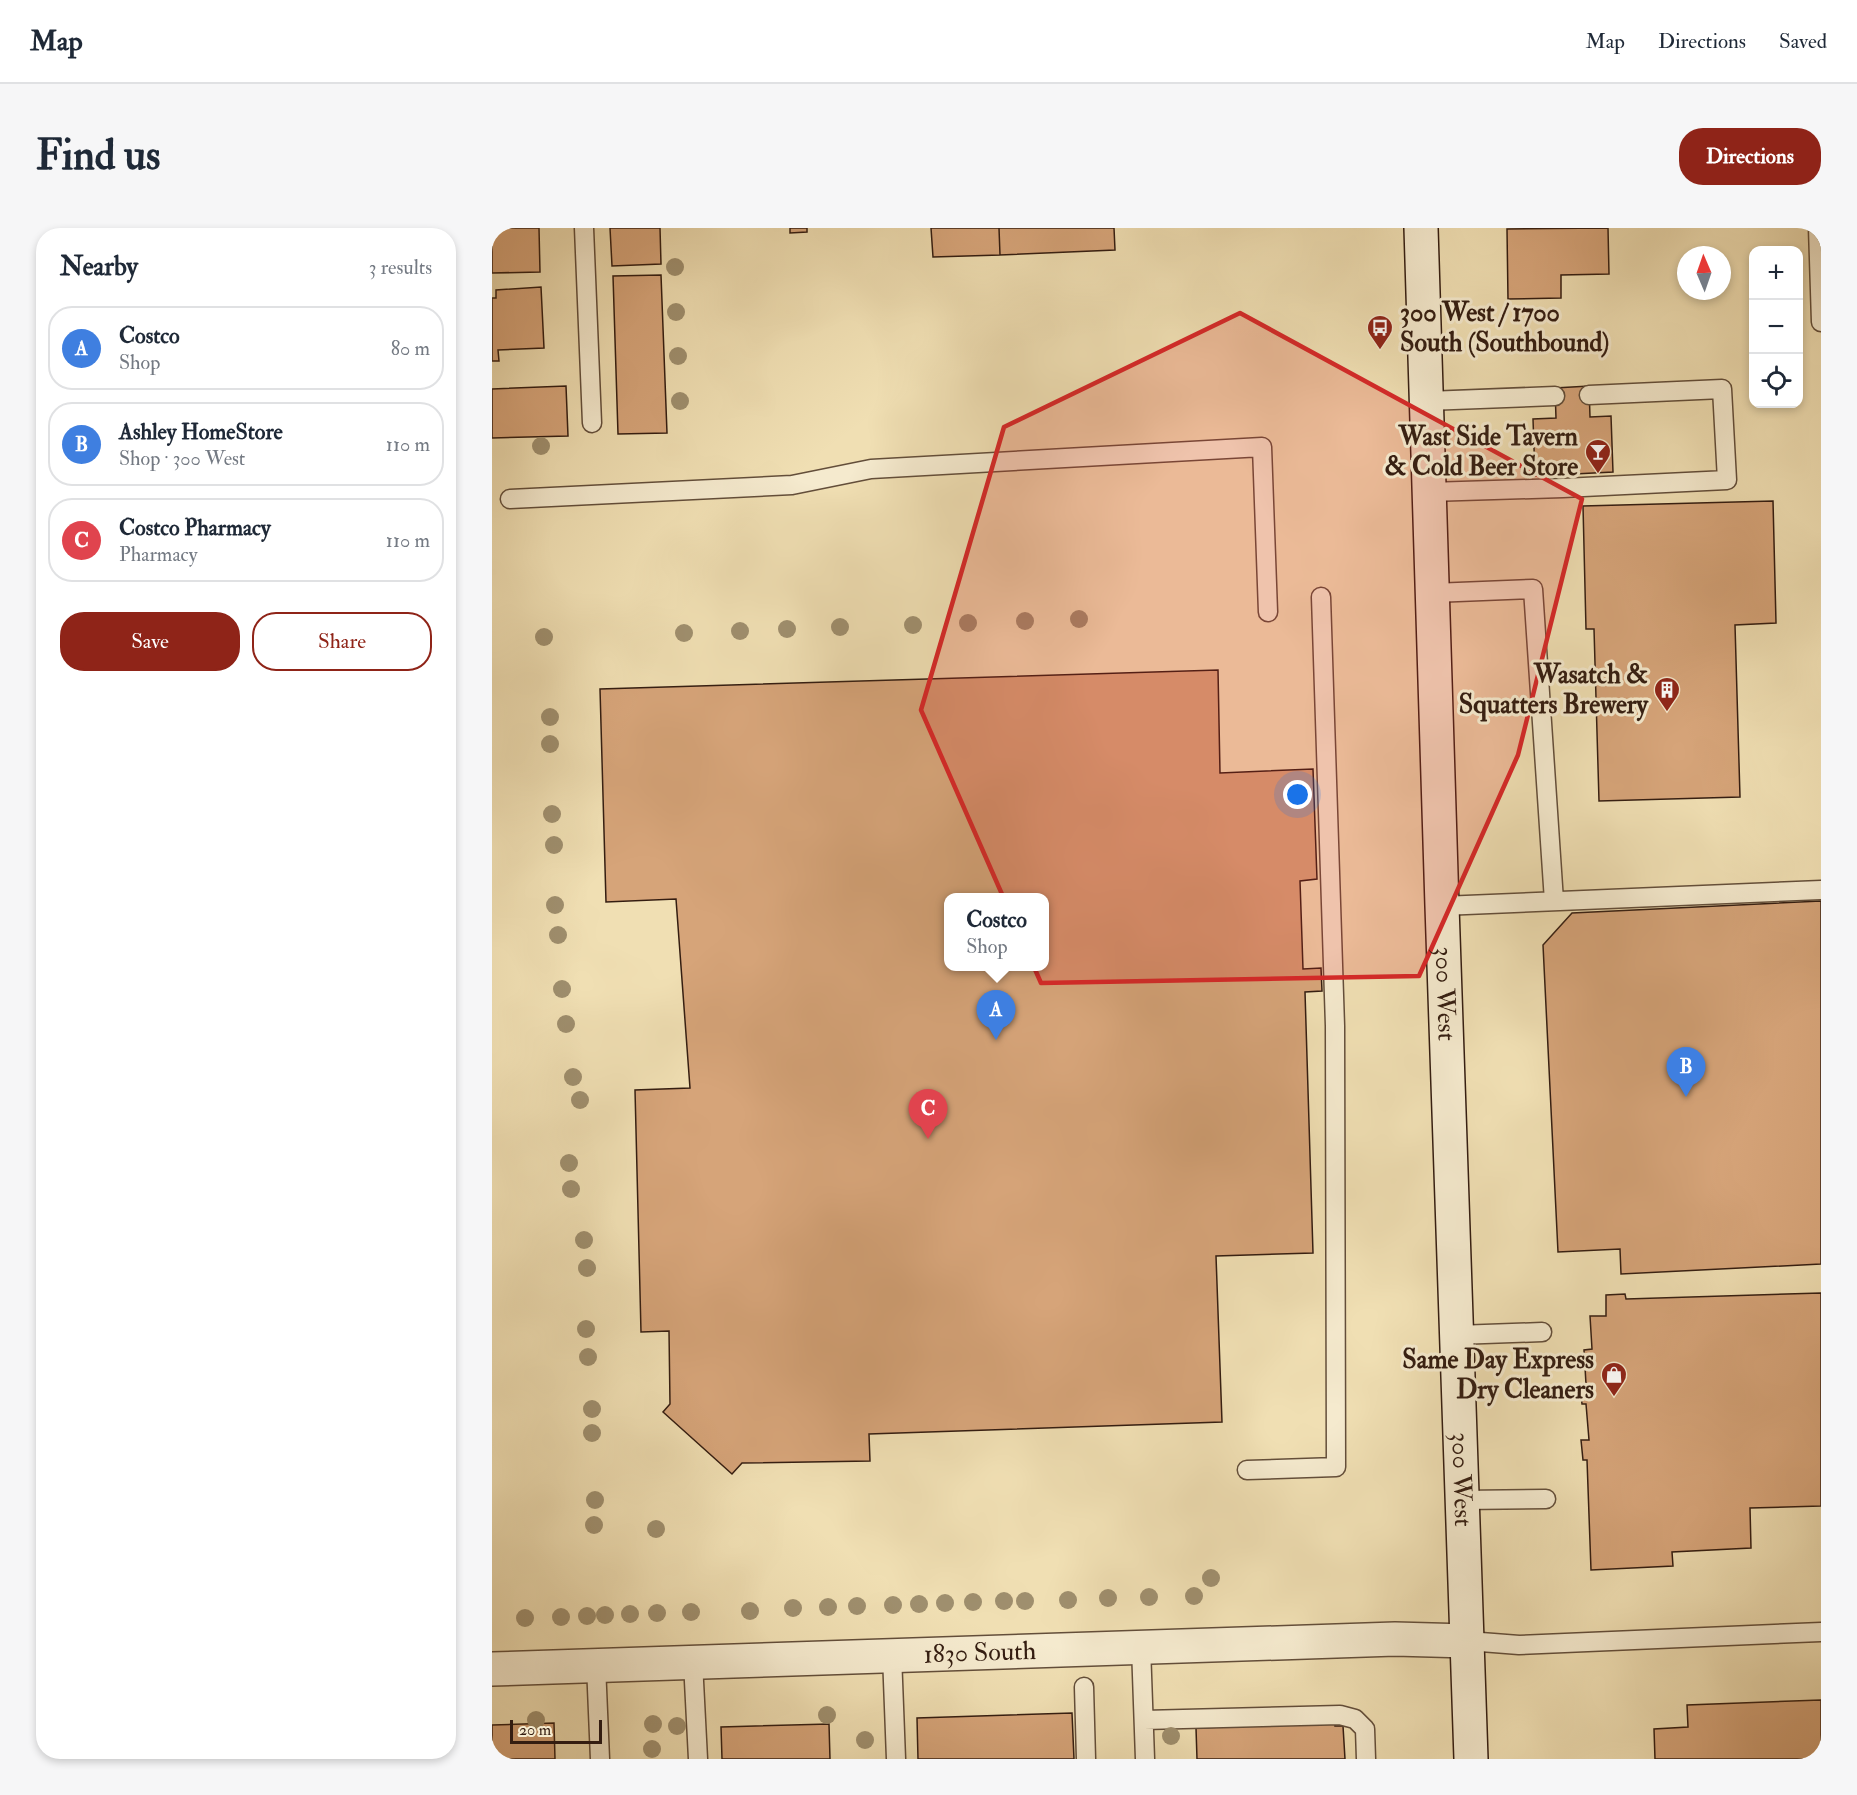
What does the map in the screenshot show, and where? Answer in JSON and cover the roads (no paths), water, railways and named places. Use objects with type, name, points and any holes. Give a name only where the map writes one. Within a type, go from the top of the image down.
[{"type":"main road","name":"300 West","points":[[1421,228],[1471,1759]]},
{"type":"main road","name":"1830 South","points":[[492,1669],[1395,1639],[1468,1641]]},
{"type":"lane","points":[[584,228],[592,423]]},
{"type":"lane","points":[[1818,228],[1821,322]]},
{"type":"lane","points":[[1429,492],[1727,480],[1722,389],[1589,395]]},
{"type":"lane","points":[[1427,402],[1555,396]]},
{"type":"lane","points":[[510,499],[792,485],[871,469],[1262,447],[1268,612]]},
{"type":"lane","points":[[1432,593],[1533,589],[1554,901]]},
{"type":"lane","points":[[1247,1470],[1336,1467],[1335,1026],[1321,597]]},
{"type":"lane","points":[[1442,906],[1821,890]]},
{"type":"lane","points":[[1456,1335],[1542,1332]]},
{"type":"lane","points":[[1462,1500],[1546,1499]]},
{"type":"lane","points":[[1468,1641],[1519,1645],[1821,1632]]},
{"type":"lane","points":[[1141,1647],[1145,1759]]},
{"type":"lane","points":[[892,1655],[896,1759]]},
{"type":"lane","points":[[693,1662],[698,1759]]},
{"type":"lane","points":[[596,1665],[600,1759]]},
{"type":"lane","points":[[1084,1687],[1086,1759]]},
{"type":"lane","points":[[1143,1720],[1340,1714],[1355,1719],[1365,1729],[1366,1759]]},
{"type":"place","name":"300 West / 1700 South (Southbound)","points":[[1380,351]]},
{"type":"place","name":"Wast Side Tavern & Cold Beer Store","points":[[1598,475]]},
{"type":"place","name":"Wasatch & Squatters Brewery","points":[[1667,713]]},
{"type":"place","name":"Costco","points":[[996,1040]]},
{"type":"place","name":"Ashley HomeStore","points":[[1686,1097]]},
{"type":"place","name":"Costco Pharmacy","points":[[928,1139]]},
{"type":"place","name":"Same Day Express Dry Cleaners","points":[[1614,1398]]}]
